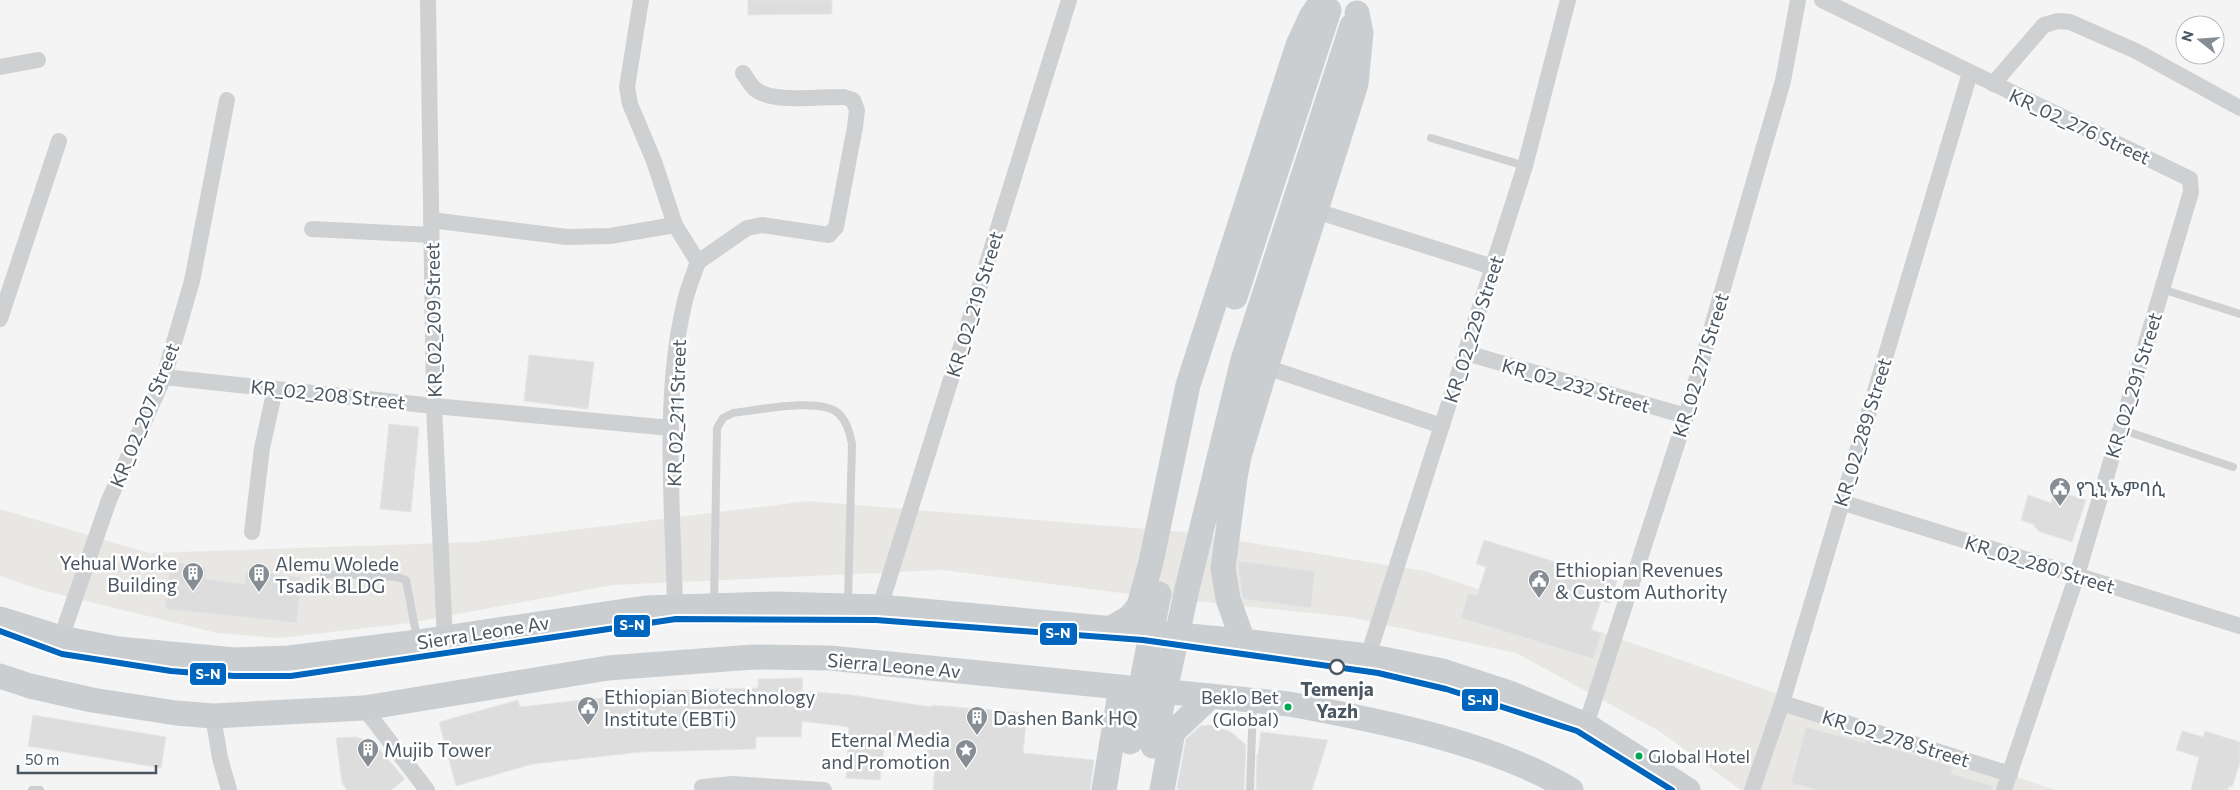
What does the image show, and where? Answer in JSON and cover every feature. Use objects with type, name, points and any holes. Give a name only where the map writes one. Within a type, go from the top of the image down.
[{"type":"main road","points":[[1108,630],[1130,617],[1139,606],[1151,562],[1188,385],[1298,45],[1311,17],[1322,0]]},
{"type":"main road","points":[[1144,790],[1142,744],[1159,594],[1194,420],[1332,0]]},
{"type":"main road","points":[[1243,641],[1228,599],[1223,568],[1229,514],[1239,456],[1356,84],[1361,33],[1359,7]]},
{"type":"main road","points":[[1120,790],[1142,744],[1187,590],[1243,360],[1359,7]]},
{"type":"main road","name":"Sierra Leone Av","points":[[0,619],[60,638],[118,650],[235,660],[289,658],[445,639],[593,615],[675,606],[714,605],[776,604],[880,607],[1108,630],[1243,641],[1368,656],[1442,671],[1512,694],[1586,725],[1688,790]]},
{"type":"main road","name":"Sierra Leone Av","points":[[0,676],[30,686],[92,700],[176,713],[213,716],[364,708],[600,669],[753,657],[839,659],[1289,704],[1425,734],[1494,755],[1563,788]]},
{"type":"main road","points":[[1104,790],[1121,687]]},
{"type":"main road","points":[[1162,790],[1173,732],[1211,696]]},
{"type":"street","name":"KR_02_209 Street","points":[[428,0],[434,406],[445,639]]},
{"type":"street","points":[[641,0],[627,87],[630,104],[654,161],[675,225],[698,262],[747,228],[762,225],[829,235],[836,227],[855,126],[856,110],[853,100],[844,96],[771,96],[754,88],[743,73]]},
{"type":"street","name":"KR_02_219 Street","points":[[880,607],[1069,0]]},
{"type":"street","name":"KR_02_229 Street","points":[[1368,656],[1525,166],[1568,0]]},
{"type":"street","name":"KR_02_271 Street","points":[[1586,725],[1686,416],[1783,81],[1798,0]]},
{"type":"street","name":"KR_02_276 Street","points":[[1822,0],[2190,179]]},
{"type":"street","points":[[1993,84],[2044,25],[2058,21],[2070,22],[2136,51],[2240,108]]},
{"type":"street","points":[[0,68],[38,60]]},
{"type":"street","name":"KR_02_289 Street","points":[[1752,790],[1782,703],[1970,73]]},
{"type":"street","name":"KR_02_207 Street","points":[[60,638],[109,500],[164,377],[192,281],[227,100]]},
{"type":"street","points":[[0,319],[59,141]]},
{"type":"street","name":"KR_02_291 Street","points":[[2004,790],[2077,576],[2191,192],[2190,179]]},
{"type":"street","points":[[1316,211],[1493,267]]},
{"type":"street","points":[[312,229],[431,227],[567,237],[610,236],[675,225]]},
{"type":"street","name":"KR_02_211 Street","points":[[675,606],[671,428],[677,342],[684,303],[698,262]]},
{"type":"street","name":"KR_02_232 Street","points":[[1466,353],[1686,416]]},
{"type":"street","points":[[1266,367],[1442,426]]},
{"type":"street","name":"KR_02_208 Street","points":[[164,377],[434,406],[671,428]]},
{"type":"street","points":[[252,532],[262,448],[275,389]]},
{"type":"street","name":"KR_02_280 Street","points":[[1841,502],[2240,626]]},
{"type":"street","name":"KR_02_278 Street","points":[[1782,703],[2010,774]]},
{"type":"street","points":[[364,708],[427,790]]},
{"type":"street","points":[[213,716],[220,758],[229,790]]},
{"type":"street","points":[[702,787],[732,784],[824,790]]},
{"type":"lane","points":[[1431,138],[1525,166]]},
{"type":"lane","points":[[2162,289],[2240,314]]},
{"type":"lane","points":[[714,605],[717,428],[724,418],[734,413],[815,405],[830,407],[839,414],[848,427],[852,444],[848,606]]},
{"type":"lane","points":[[2120,429],[2233,467]]},
{"type":"lane","points":[[324,574],[397,577],[406,580],[418,642]]},
{"type":"lane","points":[[1250,790],[1254,701]]},
{"type":"lane","points":[[32,790],[40,790]]},
{"type":"shaded area","points":[[808,501],[1184,532],[1425,571],[2055,790],[1741,790],[1659,731],[1516,653],[1349,617],[1137,595],[943,570],[613,585],[410,623],[280,638],[217,633],[41,590],[0,576],[0,509],[149,553],[475,542]]},
{"type":"building","points":[[748,0],[832,0],[832,14],[748,15]]},
{"type":"building","points":[[529,355],[594,362],[588,409],[524,401]]},
{"type":"building","points":[[389,424],[419,427],[411,512],[380,509]]},
{"type":"building","points":[[2054,490],[2086,500],[2072,542],[2038,531],[2034,527],[2035,525],[2021,520],[2028,495],[2051,503]]},
{"type":"building","name":"Ethiopian Revenues & Custom Authority","points":[[1484,540],[1617,581],[1610,603],[1601,601],[1591,630],[1601,633],[1593,659],[1461,618],[1468,593],[1477,596],[1486,567],[1476,564]]},
{"type":"building","points":[[171,561],[205,567],[206,579],[245,584],[246,571],[301,577],[297,623],[165,609]]},
{"type":"building","points":[[1239,561],[1315,571],[1311,608],[1243,599],[1238,568]]},
{"type":"building","points":[[803,678],[802,691],[852,695],[931,707],[932,705],[1027,713],[1023,753],[1094,760],[1090,790],[933,790],[935,763],[926,762],[929,737],[886,735],[880,780],[846,778],[849,727],[802,721],[801,737],[756,737],[756,749],[641,752],[533,764],[456,786],[439,722],[518,700],[520,707],[645,693],[645,691],[758,688],[758,679]]},
{"type":"building","points":[[33,715],[166,737],[161,768],[28,746]]},
{"type":"building","points":[[1211,725],[1231,732],[1246,745],[1244,790],[1179,790],[1177,788],[1186,739],[1200,726]]},
{"type":"building","points":[[1806,727],[1865,743],[1866,740],[1953,767],[1951,774],[1993,786],[1992,790],[1817,790],[1791,783]]},
{"type":"building","points":[[2182,731],[2203,737],[2205,731],[2240,742],[2240,762],[2232,787],[2229,786],[2228,790],[2191,790],[2199,757],[2176,750]]},
{"type":"building","points":[[1261,732],[1328,740],[1312,790],[1256,790],[1257,754]]},
{"type":"building","name":"Mujib Tower","points":[[356,737],[373,742],[405,779],[391,790],[347,790],[342,783],[336,738]]},
{"type":"transit line","name":"S-N","points":[[0,631],[62,654],[171,671],[234,676],[291,676],[676,619],[876,620],[1143,640],[1378,673],[1446,689],[1577,731],[1672,790]]},
{"type":"place","name":"የጊኒ ኤምባሲ","points":[[2060,507]]},
{"type":"place","name":"Yehual Worke Building","points":[[193,592]]},
{"type":"place","name":"Alemu Wolede Tsadik BLDG","points":[[259,593]]},
{"type":"place","name":"Ethiopian Revenues & Custom Authority","points":[[1539,599]]},
{"type":"place","name":"Temenja Yazh","points":[[1337,667]]},
{"type":"place","name":"Beklo Bet (Global)","points":[[1288,707]]},
{"type":"place","name":"Ethiopian Biotechnology Institute (EBTi)","points":[[588,726]]},
{"type":"place","name":"Dashen Bank HQ","points":[[977,736]]},
{"type":"place","name":"Global Hotel","points":[[1639,756]]},
{"type":"place","name":"Mujib Tower","points":[[368,768]]},
{"type":"place","name":"Eternal Media and Promotion","points":[[966,769]]}]
